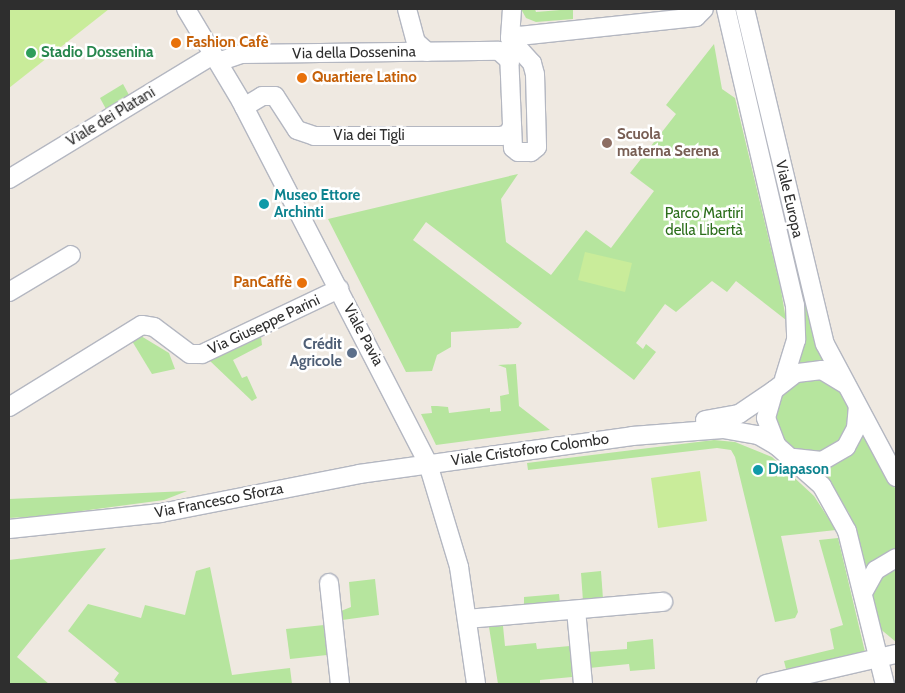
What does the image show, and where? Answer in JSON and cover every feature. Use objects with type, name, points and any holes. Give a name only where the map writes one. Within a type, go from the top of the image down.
[{"type":"street","name":"Viale Pavia","points":[[186,9],[244,107],[428,464],[459,567],[476,684]]},
{"type":"street","points":[[407,9],[416,42],[426,52]]},
{"type":"street","points":[[513,28],[696,17],[702,14],[704,9]]},
{"type":"street","name":"Viale Europa","points":[[726,9],[755,93],[825,344],[896,476]]},
{"type":"street","name":"Viale Europa","points":[[744,9],[755,93],[791,288],[796,340],[766,418],[777,446]]},
{"type":"street","points":[[492,52],[503,45],[513,28]]},
{"type":"street","points":[[513,28],[534,68],[538,142],[534,151],[514,151],[510,61],[513,28]]},
{"type":"street","name":"Via della Dossenina","points":[[216,58],[241,54],[502,52],[510,61]]},
{"type":"street","name":"Viale dei Platani","points":[[9,179],[216,58]]},
{"type":"street","name":"Via dei Tigli","points":[[244,107],[262,96],[275,96],[297,130],[314,136],[501,136],[508,134],[512,126]]},
{"type":"street","points":[[9,292],[71,255]]},
{"type":"street","name":"Via Giuseppe Parini","points":[[9,406],[137,328],[150,325],[190,354],[208,353],[339,289]]},
{"type":"street","points":[[632,436],[652,428],[739,414],[779,385],[809,370],[829,373],[846,384]]},
{"type":"street","points":[[794,458],[822,461],[846,447],[856,428],[858,408]]},
{"type":"street","points":[[632,436],[723,429],[758,435],[794,458],[822,486],[848,530],[885,684]]},
{"type":"street","name":"Viale Cristoforo Colombo","points":[[428,464],[632,436]]},
{"type":"street","name":"Via Francesco Sforza","points":[[9,529],[161,513],[428,464]]},
{"type":"street","points":[[863,593],[876,570],[896,558]]},
{"type":"street","points":[[329,583],[340,684]]},
{"type":"street","points":[[467,619],[663,602]]},
{"type":"street","points":[[576,610],[583,684]]},
{"type":"street","points":[[873,632],[881,642],[896,649]]},
{"type":"street","points":[[766,684],[896,654]]},
{"type":"green space","name":"Stadio Dossenina","points":[[9,9],[109,9],[9,88]]},
{"type":"green space","points":[[521,9],[535,9],[536,12],[573,9],[573,19],[536,22],[526,18]]},
{"type":"green space","points":[[731,9],[736,9],[808,312],[818,349],[827,366],[798,363],[803,344]]},
{"type":"green space","name":"Parco Martiri della Libertà","points":[[714,44],[722,89],[735,98],[781,290],[786,320],[736,281],[727,292],[712,281],[676,312],[665,304],[636,343],[643,349],[646,344],[656,352],[634,380],[426,222],[413,240],[522,323],[518,328],[451,332],[451,347],[437,355],[432,371],[406,372],[328,219],[518,174],[501,199],[506,242],[551,275],[586,230],[611,248],[654,191],[630,173],[676,114],[666,105]]},
{"type":"green space","points":[[123,84],[129,95],[106,109],[100,98]]},
{"type":"green space","points":[[585,252],[632,263],[625,292],[578,280]]},
{"type":"green space","points":[[141,336],[169,353],[175,369],[152,374],[132,341]]},
{"type":"green space","points":[[261,336],[262,345],[233,360],[242,378],[247,376],[257,398],[252,401],[210,361]]},
{"type":"green space","points":[[516,364],[519,406],[550,430],[436,445],[421,414],[432,413],[431,406],[448,407],[449,413],[490,408],[490,412],[501,411],[500,396],[509,394],[506,368],[498,365]]},
{"type":"green space","points":[[820,378],[833,384],[844,395],[850,408],[848,431],[833,448],[820,454],[804,454],[791,448],[776,431],[774,408],[780,395],[797,380]]},
{"type":"green space","points":[[861,433],[866,433],[896,490],[896,552],[866,572],[849,513],[818,468]]},
{"type":"green space","points":[[714,440],[735,442],[772,457],[814,496],[836,530],[781,536],[798,612],[795,618],[775,622],[735,457],[731,450],[717,448],[528,470],[527,463]]},
{"type":"green space","points":[[700,471],[707,521],[658,528],[651,478]]},
{"type":"green space","points":[[187,491],[164,500],[44,516],[9,518],[9,499]]},
{"type":"green space","points":[[838,538],[865,652],[786,669],[784,661],[834,649],[830,629],[843,625],[819,540]]},
{"type":"green space","points":[[106,548],[17,657],[49,684],[9,684],[9,560]]},
{"type":"green space","points":[[896,566],[896,642],[878,627],[871,604],[877,582]]},
{"type":"green space","points":[[210,567],[232,675],[290,668],[292,684],[118,684],[114,680],[119,673],[68,631],[88,604],[141,618],[145,605],[185,615],[196,571]]},
{"type":"green space","points":[[601,571],[603,599],[583,601],[581,573]]},
{"type":"green space","points":[[375,579],[379,615],[342,620],[341,611],[351,607],[349,582]]},
{"type":"green space","points":[[559,594],[560,603],[524,606],[524,597]]},
{"type":"green space","points":[[324,625],[327,655],[290,659],[286,629]]},
{"type":"green space","points":[[503,626],[505,646],[536,643],[537,649],[570,646],[572,677],[540,680],[540,684],[498,684],[489,627]]},
{"type":"green space","points":[[653,639],[655,669],[630,671],[629,664],[589,668],[588,652],[627,649],[627,642]]},
{"type":"place","name":"Fashion Cafè","points":[[176,43]]},
{"type":"place","name":"Stadio Dossenina","points":[[31,53]]},
{"type":"place","name":"Quartiere Latino","points":[[302,78]]},
{"type":"place","name":"Scuola materna Serena","points":[[607,143]]},
{"type":"place","name":"Museo Ettore Archinti","points":[[264,204]]},
{"type":"place","name":"PanCaffè","points":[[302,283]]},
{"type":"place","name":"Crédit Agricole","points":[[352,353]]},
{"type":"place","name":"Diapason","points":[[758,470]]}]
